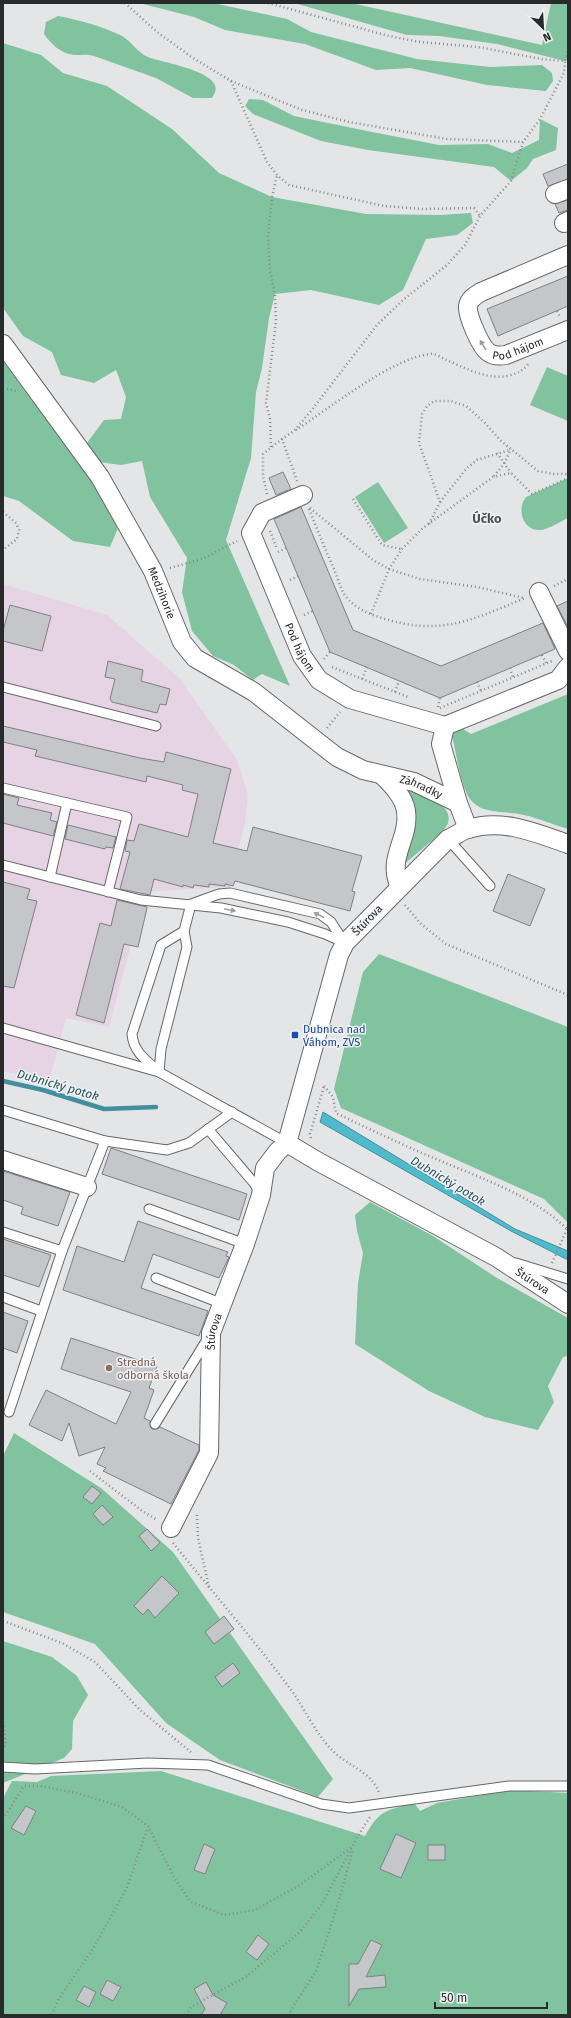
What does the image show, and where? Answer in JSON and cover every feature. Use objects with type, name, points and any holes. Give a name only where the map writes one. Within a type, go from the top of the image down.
[{"type":"street","name":"Pod hájom","points":[[568,255],[481,292],[473,297],[468,304],[469,313],[483,348],[489,353],[498,356],[506,355],[568,330]]},
{"type":"street","name":"Medzihorie","points":[[3,344],[100,477],[153,571],[182,642],[195,658],[254,692],[337,757],[363,770],[382,775]]},
{"type":"street","points":[[251,533],[262,512],[303,495]]},
{"type":"street","name":"Pod hájom","points":[[251,533],[302,656],[319,680],[350,699],[445,726]]},
{"type":"street","points":[[468,829],[458,803],[442,744],[445,726],[558,680],[568,656],[532,595]]},
{"type":"street","points":[[382,775],[397,792],[406,811],[406,824],[394,870],[401,894]]},
{"type":"street","name":"Záhradky","points":[[382,775],[414,782],[458,803]]},
{"type":"street","name":"Štúrova","points":[[171,1528],[209,1453],[211,1333],[245,1244],[261,1195],[265,1168],[278,1151],[287,1143],[339,955],[345,943],[401,894],[448,839],[468,829],[484,826],[521,827],[568,844]]},
{"type":"street","name":"Štúrova","points":[[287,1143],[317,1161],[496,1257],[568,1304]]},
{"type":"street","points":[[3,1160],[86,1187]]},
{"type":"lane","points":[[3,687],[156,726]]},
{"type":"lane","points":[[3,788],[127,817],[108,892]]},
{"type":"lane","points":[[50,877],[67,803]]},
{"type":"lane","points":[[448,839],[490,886]]},
{"type":"lane","points":[[3,865],[140,900],[221,908],[288,922],[325,934],[345,943]]},
{"type":"lane","points":[[191,904],[219,894],[230,893],[306,910],[320,914],[331,922],[345,943]]},
{"type":"lane","points":[[159,1072],[161,1049],[187,947],[184,931],[191,904]]},
{"type":"lane","points":[[159,1072],[142,1057],[132,1044],[132,1034],[161,944],[184,931]]},
{"type":"lane","name":"Štúrova","points":[[3,1028],[159,1072],[287,1143]]},
{"type":"lane","points":[[3,1110],[105,1141],[141,1148],[167,1150],[189,1143],[232,1112]]},
{"type":"lane","points":[[208,1129],[254,1183],[261,1195]]},
{"type":"lane","points":[[9,1412],[62,1251],[105,1141]]},
{"type":"lane","points":[[149,1209],[245,1244]]},
{"type":"lane","points":[[3,1232],[62,1251]]},
{"type":"lane","points":[[496,1257],[568,1279]]},
{"type":"lane","points":[[156,1278],[222,1304]]},
{"type":"lane","points":[[3,1297],[41,1311]]},
{"type":"lane","points":[[155,1424],[211,1333]]},
{"type":"lane","points":[[3,1766],[35,1769],[148,1763],[208,1765],[321,1804],[349,1808],[509,1786],[568,1786]]},
{"type":"path","points":[[125,3],[157,32],[193,58],[231,81],[302,110],[349,122],[447,139],[523,142]]},
{"type":"path","points":[[268,3],[389,36],[420,42],[478,47],[541,59],[567,61]]},
{"type":"path","points":[[294,431],[316,406],[378,325],[403,300],[447,265],[465,245],[480,216],[511,181],[523,142],[540,119],[564,73],[568,52]]},
{"type":"path","points":[[231,81],[267,162],[277,175],[289,185],[333,196],[384,206],[423,209],[474,208],[480,216]]},
{"type":"path","points":[[271,447],[270,419],[266,403],[276,321],[276,294],[270,271],[268,236],[272,197],[277,175]]},
{"type":"path","points":[[281,559],[262,512],[267,494],[263,476],[263,454],[271,447],[376,377],[414,357],[432,353],[471,371],[488,376],[499,377],[514,374],[524,369],[532,355],[530,345]]},
{"type":"path","points":[[440,502],[419,443],[422,414],[427,406],[434,401],[451,401],[466,406],[511,449],[538,471],[554,474],[568,474]]},
{"type":"path","points":[[282,439],[303,495]]},
{"type":"path","points":[[429,524],[440,502],[466,469],[477,460],[511,449]]},
{"type":"path","points":[[371,614],[389,570],[402,549],[429,524],[494,477],[504,464],[511,449]]},
{"type":"path","points":[[497,453],[511,473],[532,494],[568,478]]},
{"type":"path","points":[[494,477],[511,473]]},
{"type":"path","points":[[353,499],[382,545],[402,549]]},
{"type":"path","points":[[532,595],[478,586],[420,579],[389,570],[373,560],[308,507],[344,595],[357,608],[392,622],[417,626],[449,626],[477,619],[532,595],[568,579]]},
{"type":"path","points":[[3,512],[16,523],[19,530],[17,539],[3,550]]},
{"type":"path","points":[[153,571],[181,566],[202,559],[251,533]]},
{"type":"path","points":[[278,552],[286,548]]},
{"type":"path","points":[[287,573],[292,587]]},
{"type":"path","points":[[290,580],[298,576]]},
{"type":"path","points":[[301,608],[306,621]]},
{"type":"path","points":[[304,615],[313,611]]},
{"type":"path","points":[[323,661],[330,652]]},
{"type":"path","points":[[320,654],[323,661],[330,666],[409,698]]},
{"type":"path","points":[[542,655],[546,663]]},
{"type":"path","points":[[431,706],[438,709],[546,663],[568,656]]},
{"type":"path","points":[[362,679],[367,667]]},
{"type":"path","points":[[510,668],[513,677]]},
{"type":"path","points":[[395,692],[399,681]]},
{"type":"path","points":[[477,682],[481,691]]},
{"type":"path","points":[[438,709],[440,698]]},
{"type":"path","points":[[317,742],[350,699]]},
{"type":"path","points":[[401,894],[421,924],[446,944],[568,995]]},
{"type":"path","points":[[324,1086],[332,1097],[336,1112],[384,1137],[485,1180],[535,1204],[567,1230],[554,1257]]},
{"type":"path","points":[[90,1471],[141,1510],[171,1528],[170,1536],[173,1542],[290,1688],[323,1740],[335,1753],[369,1778],[377,1786],[380,1795],[379,1803],[359,1834],[322,1904],[300,1932],[247,1976],[191,2007],[186,2015]]},
{"type":"path","points":[[197,1514],[198,1538],[210,1587]]},
{"type":"path","points":[[3,1621],[62,1643],[95,1662],[140,1710],[208,1765]]},
{"type":"path","points":[[3,1722],[6,1744],[3,1748]]},
{"type":"path","points":[[3,1819],[27,1781]]},
{"type":"path","points":[[24,1786],[40,1786],[77,1793],[122,1806],[148,1826],[176,1880],[191,1902],[224,1915],[255,1910],[300,1885],[354,1845]]},
{"type":"path","points":[[52,2015],[58,2000],[94,1946],[127,1887],[148,1826]]},
{"type":"path","points":[[288,2015],[316,1971],[337,1907],[354,1845]]},
{"type":"shaded area","points":[[3,584],[107,615],[179,678],[237,760],[248,795],[245,823],[229,887],[145,892],[109,1027],[66,1018],[49,1082],[3,1071]]},
{"type":"green space","points":[[139,3],[213,3],[287,19],[311,32],[417,59],[490,67],[542,65],[552,73],[553,81],[546,91],[487,85],[410,68],[376,70],[305,44],[225,30],[194,17]]},
{"type":"green space","points":[[294,3],[351,3],[542,45],[551,3],[568,3],[568,59],[565,61],[497,44],[439,36],[407,35]]},
{"type":"green space","points":[[58,16],[82,21],[107,29],[125,38],[141,53],[148,57],[193,70],[204,75],[213,81],[216,89],[212,98],[193,98],[156,78],[94,56],[75,55],[61,51],[53,45],[44,34],[46,22]]},
{"type":"green space","points":[[3,43],[41,55],[63,73],[107,86],[172,129],[219,173],[272,197],[366,214],[440,215],[471,213],[473,223],[457,235],[426,239],[403,290],[379,305],[311,290],[275,294],[269,318],[262,368],[256,392],[251,458],[226,540],[290,686],[262,674],[253,680],[234,665],[213,656],[192,631],[182,592],[187,558],[150,497],[142,461],[121,465],[99,462],[87,443],[104,420],[121,419],[126,397],[116,370],[94,383],[61,375],[52,352],[23,336],[3,308]]},
{"type":"green space","points":[[249,99],[263,100],[294,116],[367,131],[439,145],[488,144],[512,153],[539,140],[540,119],[558,128],[556,150],[533,159],[527,168],[511,181],[494,167],[368,150],[321,141],[253,114],[245,106]]},
{"type":"green space","points":[[3,359],[97,486],[118,528],[110,547],[73,541],[19,501],[3,496]]},
{"type":"green space","points":[[547,367],[568,376],[568,421],[530,405]]},
{"type":"green space","points":[[568,478],[568,518],[542,530],[535,530],[526,524],[523,519],[522,508],[526,497]]},
{"type":"green space","points":[[378,482],[408,528],[384,543],[355,497]]},
{"type":"green space","points":[[568,694],[568,829],[530,816],[493,811],[479,807],[468,796],[460,774],[452,736],[455,729],[460,727],[471,734]]},
{"type":"green space","points":[[404,783],[438,802],[449,816],[448,823],[442,832],[402,866]]},
{"type":"green space","points":[[379,954],[568,1027],[568,1223],[544,1199],[341,1108],[334,1089],[363,972]]},
{"type":"green space","points":[[370,1202],[433,1236],[497,1278],[568,1318],[568,1356],[563,1357],[548,1386],[554,1402],[538,1430],[485,1417],[429,1391],[355,1344],[358,1283],[363,1253],[357,1231],[355,1215]]},
{"type":"green space","points":[[14,1433],[101,1488],[173,1552],[333,1779],[318,1797],[220,1760],[166,1723],[95,1644],[3,1612],[3,1456]]},
{"type":"green space","points":[[3,1641],[52,1657],[77,1676],[88,1695],[73,1721],[72,1749],[64,1758],[3,1783]]},
{"type":"green space","points":[[161,1771],[365,1836],[375,1821],[385,1812],[414,1803],[420,1811],[437,1803],[510,1790],[568,1793],[568,2015],[3,2015],[3,1798],[12,1781],[37,1782],[51,1776]]},
{"type":"water","points":[[323,1112],[515,1229],[568,1251],[568,1260],[511,1231],[320,1122]]},
{"type":"building","points":[[568,164],[568,179],[548,186],[543,174]]},
{"type":"building","points":[[568,200],[568,210],[559,213],[555,204]]},
{"type":"building","points":[[568,276],[568,306],[498,336],[487,309]]},
{"type":"building","points":[[283,472],[291,489],[276,495],[269,478]]},
{"type":"building","points":[[301,507],[353,630],[441,666],[543,623],[555,649],[440,698],[330,652],[274,519]]},
{"type":"building","points":[[568,601],[568,627],[557,606]]},
{"type":"building","points":[[10,605],[51,616],[42,651],[3,641],[3,631]]},
{"type":"building","points":[[108,661],[143,670],[141,681],[170,689],[166,705],[160,704],[157,713],[112,702],[110,699],[115,679],[105,677]]},
{"type":"building","points":[[3,726],[140,758],[164,762],[166,752],[231,769],[213,843],[247,851],[253,827],[362,856],[352,891],[355,892],[350,911],[235,881],[233,886],[225,884],[225,886],[209,884],[209,887],[194,885],[193,888],[183,885],[183,887],[154,879],[150,895],[120,889],[130,852],[125,851],[127,840],[134,841],[139,824],[188,837],[198,794],[182,790],[183,785],[147,776],[146,782],[35,756],[37,750],[3,742]]},
{"type":"building","points":[[3,794],[19,798],[17,805],[52,813],[50,820],[57,822],[53,836],[3,823]]},
{"type":"building","points":[[68,825],[116,837],[113,848],[106,847],[105,849],[65,839]]},
{"type":"building","points":[[508,874],[545,889],[530,926],[493,911]]},
{"type":"building","points":[[3,882],[30,889],[27,899],[37,901],[14,988],[3,986]]},
{"type":"building","points":[[117,900],[147,908],[138,947],[124,944],[104,1023],[76,1015],[100,923],[111,926]]},
{"type":"building","points":[[111,1148],[247,1194],[239,1220],[102,1174]]},
{"type":"building","points":[[3,1171],[70,1192],[58,1226],[21,1214],[23,1207],[3,1200]]},
{"type":"building","points":[[138,1221],[228,1252],[226,1256],[229,1257],[219,1278],[153,1254],[141,1288],[208,1311],[199,1336],[63,1290],[77,1246],[124,1262]]},
{"type":"building","points":[[3,1239],[51,1255],[39,1287],[3,1275]]},
{"type":"building","points":[[3,1312],[28,1321],[17,1353],[3,1348]]},
{"type":"building","points":[[71,1338],[157,1366],[149,1388],[154,1390],[144,1418],[150,1421],[150,1426],[152,1429],[157,1429],[160,1427],[199,1445],[199,1450],[171,1504],[103,1471],[106,1468],[97,1464],[105,1447],[79,1456],[69,1423],[62,1441],[29,1425],[46,1390],[116,1424],[131,1392],[61,1369]]},
{"type":"building","points":[[92,1486],[101,1493],[92,1504],[83,1497]]},
{"type":"building","points":[[102,1505],[113,1517],[103,1525],[93,1514]]},
{"type":"building","points":[[147,1529],[160,1543],[151,1551],[139,1536]]},
{"type":"building","points":[[162,1576],[179,1593],[155,1618],[148,1609],[143,1615],[134,1606]]},
{"type":"building","points":[[224,1616],[234,1629],[214,1644],[205,1632]]},
{"type":"building","points":[[233,1663],[240,1673],[222,1687],[215,1677]]},
{"type":"building","points":[[26,1806],[36,1811],[24,1835],[11,1828]]},
{"type":"building","points":[[396,1834],[416,1843],[401,1878],[380,1869]]},
{"type":"building","points":[[204,1844],[215,1849],[205,1874],[194,1870]]},
{"type":"building","points":[[428,1845],[445,1845],[445,1860],[428,1860]]},
{"type":"building","points":[[258,1935],[269,1944],[257,1960],[246,1952]]},
{"type":"building","points":[[371,1940],[382,1945],[366,1977],[385,1975],[386,1987],[359,1989],[349,2006],[349,1964],[358,1964]]},
{"type":"building","points":[[107,1980],[121,1987],[113,2001],[100,1994]]},
{"type":"building","points":[[206,1982],[213,1995],[227,2003],[220,2015],[201,2015],[205,2009],[194,1989]]},
{"type":"building","points":[[84,1986],[96,1992],[89,2007],[76,2000]]},
{"type":"waterway","name":"Dubnický potok","points":[[3,1081],[43,1090],[104,1109],[156,1107]]},
{"type":"place","name":"Dubnica nad Váhom, ZVS","points":[[295,1035]]},
{"type":"place","name":"Stredná odborná škola","points":[[109,1368]]},
{"type":"district","name":"Účko","points":[[487,518]]}]
